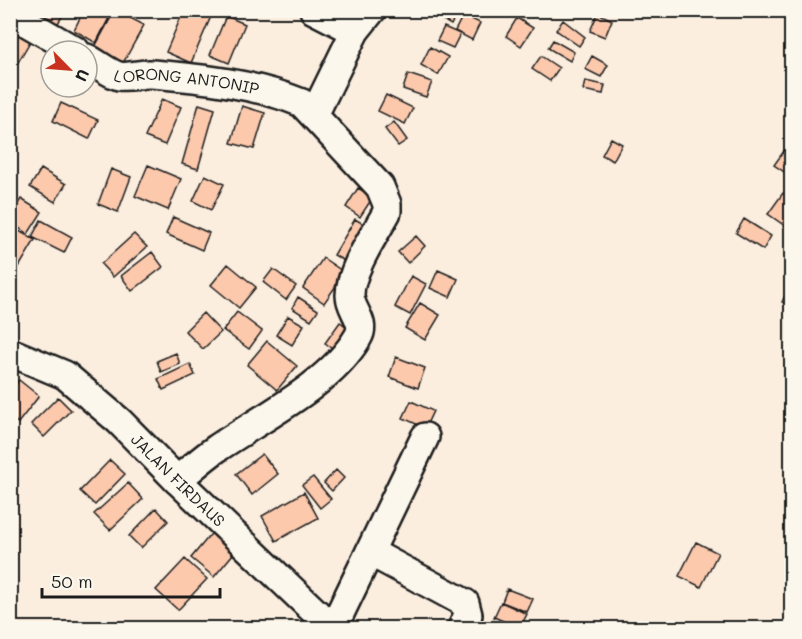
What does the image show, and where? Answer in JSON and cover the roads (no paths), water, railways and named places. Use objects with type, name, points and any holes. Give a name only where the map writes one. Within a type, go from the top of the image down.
[{"type":"street","points":[[314,10],[355,31]]},
{"type":"street","points":[[177,480],[214,450],[294,398],[333,369],[359,336],[361,327],[358,316],[351,307],[350,294],[353,279],[387,212],[387,204],[380,187],[314,115],[355,31],[372,10]]},
{"type":"street","points":[[10,13],[55,39]]},
{"type":"street","name":"LORONG ANTONIP","points":[[99,64],[123,76],[149,74],[232,84],[290,98],[302,103],[314,115]]},
{"type":"street","name":"JALAN FIRDAUS","points":[[10,352],[65,375],[119,421],[177,480],[332,628]]},
{"type":"street","points":[[332,628],[425,437]]},
{"type":"street","points":[[370,552],[465,603],[468,615],[462,628]]}]
